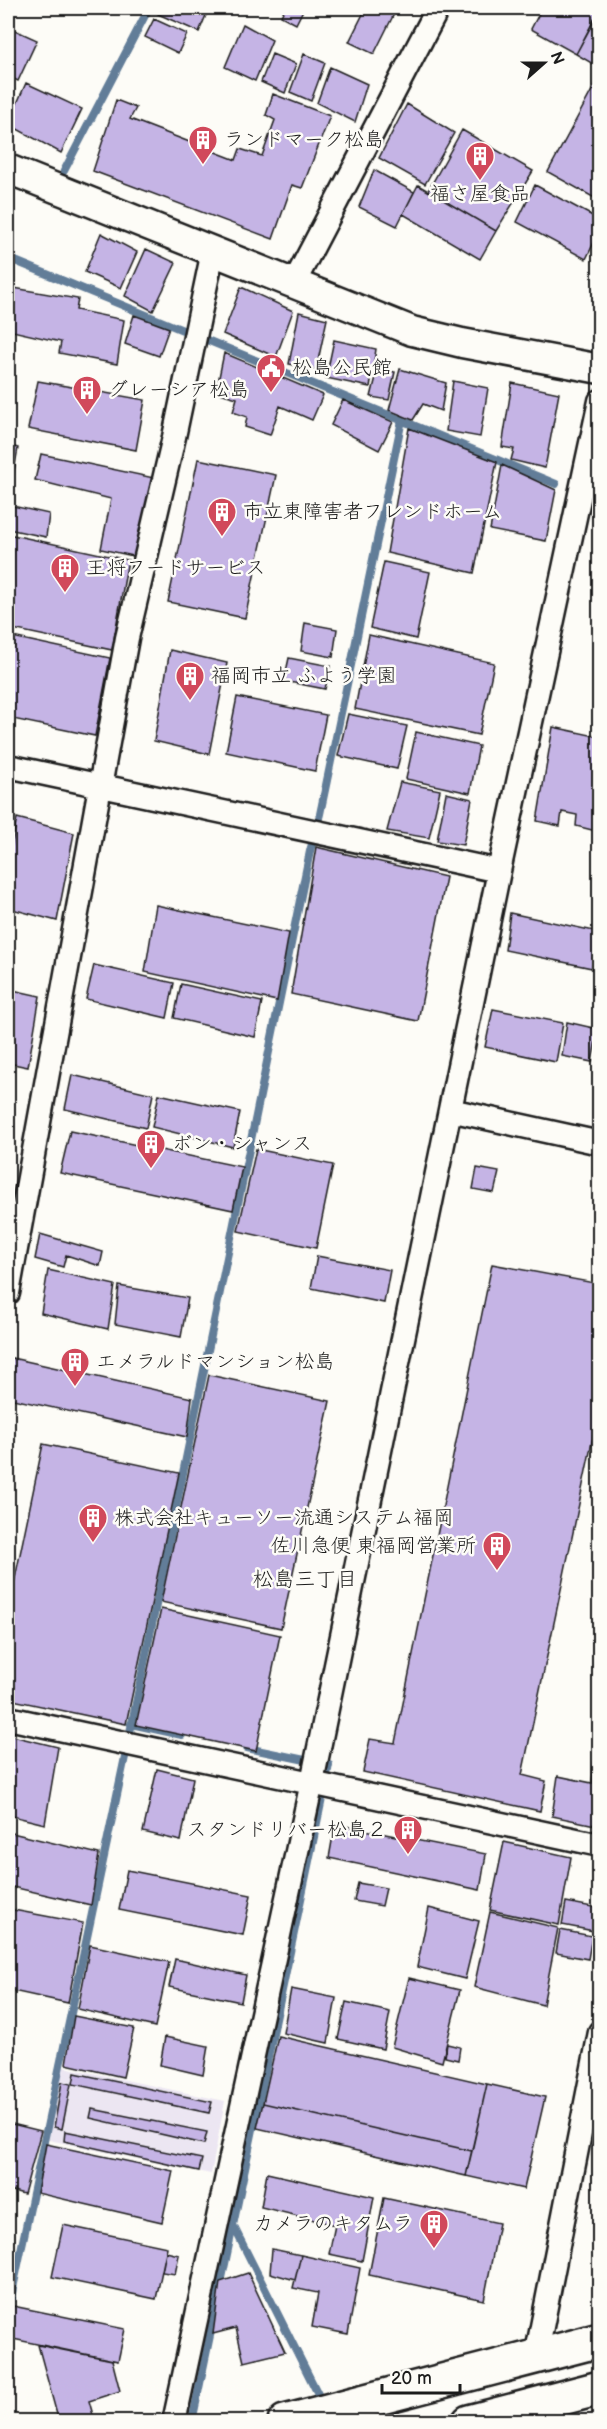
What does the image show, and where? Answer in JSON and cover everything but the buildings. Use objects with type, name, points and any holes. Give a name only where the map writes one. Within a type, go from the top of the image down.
[{"type":"highway","points":[[285,2421],[600,2340]]},
{"type":"highway","points":[[469,2421],[518,2415],[600,2388]]},
{"type":"street","points":[[294,283],[438,8]]},
{"type":"street","points":[[8,169],[412,331],[600,369]]},
{"type":"street","points":[[8,1293],[127,638],[174,438],[213,251]]},
{"type":"street","points":[[174,2421],[312,1782],[450,1110],[600,401]]},
{"type":"street","points":[[8,766],[500,871]]},
{"type":"street","points":[[450,1110],[600,1143]]},
{"type":"street","points":[[8,1718],[600,1845]]},
{"type":"street","points":[[536,2357],[600,2032]]},
{"type":"shaded area","points":[[59,2066],[225,2101],[211,2174],[44,2139]]},
{"type":"waterway","points":[[64,171],[149,8]]},
{"type":"waterway","points":[[8,258],[556,484]]},
{"type":"waterway","points":[[8,2312],[125,1757],[310,851],[320,814],[402,420]]},
{"type":"waterway","points":[[131,1724],[182,1735]]},
{"type":"waterway","points":[[192,2422],[329,1765],[247,1748]]},
{"type":"waterway","points":[[233,2225],[323,2404]]},
{"type":"place","name":"ランドマーク松島","points":[[203,166]]},
{"type":"place","name":"福さ屋食品","points":[[480,182]]},
{"type":"place","name":"松島公民館","points":[[271,394]]},
{"type":"place","name":"グレーシア松島","points":[[87,416]]},
{"type":"place","name":"市立東障害者フレンドホーム","points":[[222,538]]},
{"type":"place","name":"王将フードサービス","points":[[65,594]]},
{"type":"place","name":"福岡市立 ふよう学園","points":[[190,702]]},
{"type":"place","name":"ボン・シャンス","points":[[151,1170]]},
{"type":"place","name":"エメラルドマンション松島","points":[[75,1388]]},
{"type":"place","name":"株式会社キューソー流通システム福岡","points":[[93,1544]]},
{"type":"place","name":"佐川急便 東福岡営業所","points":[[497,1572]]},
{"type":"place","name":"スタンドリバー松島２","points":[[408,1856]]},
{"type":"place","name":"カメラのキタムラ","points":[[434,2250]]},
{"type":"district","name":"松島三丁目","points":[[305,1579]]}]
